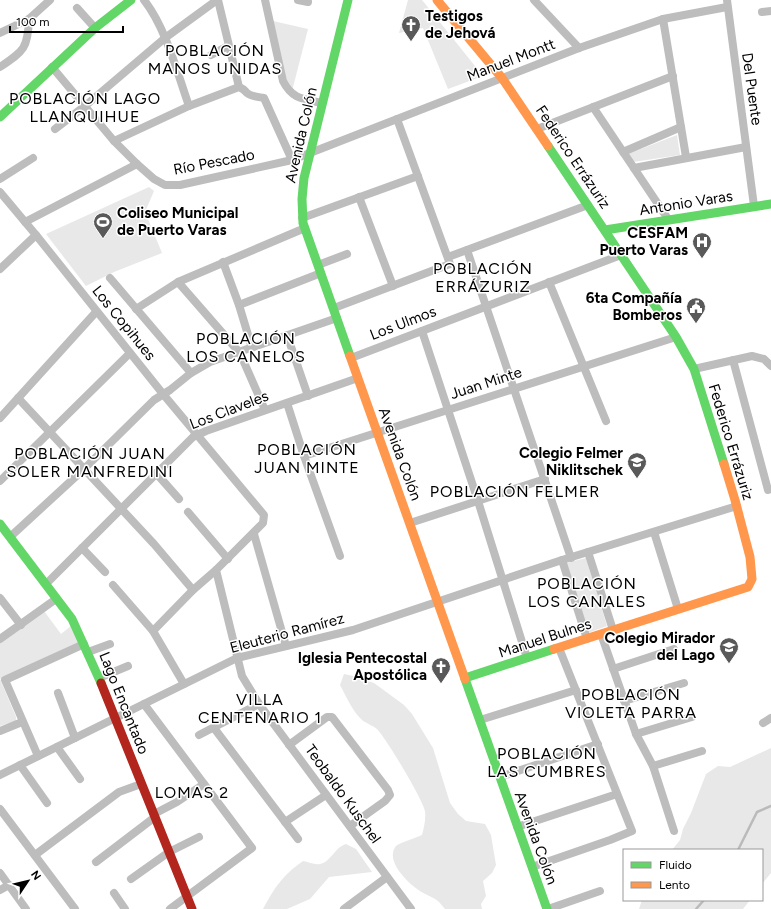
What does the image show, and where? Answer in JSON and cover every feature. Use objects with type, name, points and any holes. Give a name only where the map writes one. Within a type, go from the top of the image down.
[{"type":"street","points":[[0,33],[29,19],[50,0]]},
{"type":"street","points":[[0,117],[95,28],[131,0]]},
{"type":"street","points":[[144,0],[158,19],[189,106]]},
{"type":"street","points":[[55,129],[85,106],[165,38],[218,0],[239,87]]},
{"type":"street","points":[[265,0],[283,81],[287,89],[297,97],[322,103]]},
{"type":"street","points":[[298,0],[308,2]]},
{"type":"street","name":"Avenida Colón","points":[[348,0],[302,189],[302,218],[547,909]]},
{"type":"street","name":"Federico Errázuriz","points":[[437,0],[502,78],[676,337],[694,369],[737,506],[750,557],[752,579],[748,587]]},
{"type":"street","points":[[534,0],[579,48]]},
{"type":"street","name":"Manuel Montt","points":[[310,153],[579,48],[663,19],[727,4]]},
{"type":"street","name":"Del Puente","points":[[727,4],[754,206]]},
{"type":"street","points":[[77,8],[95,28]]},
{"type":"street","points":[[762,12],[771,11]]},
{"type":"street","points":[[0,67],[22,51],[29,36],[29,19]]},
{"type":"street","points":[[663,19],[686,157]]},
{"type":"street","points":[[211,55],[228,46]]},
{"type":"street","name":"Río Pescado","points":[[52,67],[114,141],[154,179],[165,184],[175,185],[292,160],[310,153]]},
{"type":"street","points":[[537,129],[673,76]]},
{"type":"street","points":[[114,141],[189,106],[239,87],[245,89],[247,93],[253,96],[264,98],[292,160]]},
{"type":"street","points":[[593,107],[668,219]]},
{"type":"street","points":[[397,119],[449,260]]},
{"type":"street","points":[[623,152],[681,127]]},
{"type":"street","points":[[634,168],[746,146]]},
{"type":"street","points":[[0,179],[33,158]]},
{"type":"street","points":[[25,222],[137,164]]},
{"type":"street","points":[[302,218],[418,176]]},
{"type":"street","name":"Los Copihues","points":[[1,194],[36,235],[96,312],[196,435],[264,515],[264,523],[254,534]]},
{"type":"street","points":[[359,198],[393,286]]},
{"type":"street","name":"Antonio Varas","points":[[605,230],[771,204]]},
{"type":"street","points":[[334,308],[393,286],[467,250],[588,205]]},
{"type":"street","points":[[136,309],[178,282],[305,228]]},
{"type":"street","points":[[0,269],[36,235]]},
{"type":"street","points":[[467,250],[571,558]]},
{"type":"street","points":[[239,305],[320,269],[347,254]]},
{"type":"street","name":"Los Ulmos","points":[[351,358],[621,255]]},
{"type":"street","points":[[223,262],[239,305],[252,348]]},
{"type":"street","points":[[110,278],[191,373]]},
{"type":"street","points":[[178,282],[239,352],[244,360],[265,410]]},
{"type":"street","points":[[549,282],[606,421]]},
{"type":"street","points":[[0,418],[96,312]]},
{"type":"street","points":[[10,537],[84,469],[154,400],[170,390],[191,373],[210,362],[337,318]]},
{"type":"street","points":[[422,331],[478,501],[527,658]]},
{"type":"street","points":[[287,335],[308,396]]},
{"type":"street","name":"Juan Minte","points":[[304,456],[676,337]]},
{"type":"street","points":[[0,481],[130,354]]},
{"type":"street","points":[[694,369],[756,356],[764,359],[771,366]]},
{"type":"street","points":[[733,360],[768,490]]},
{"type":"street","name":"Los Claveles","points":[[46,584],[156,473],[196,435],[358,378]]},
{"type":"street","points":[[18,398],[154,544],[193,590]]},
{"type":"street","points":[[287,403],[304,456],[340,556]]},
{"type":"street","points":[[156,473],[179,499]]},
{"type":"street","points":[[410,523],[545,479]]},
{"type":"street","name":"Eleuterio Ramírez","points":[[0,775],[237,658],[352,630],[562,560],[737,506]]},
{"type":"street","points":[[188,512],[228,559]]},
{"type":"street","name":"Lago Encantado","points":[[0,524],[72,619],[99,678],[192,909]]},
{"type":"street","points":[[654,532],[678,609]]},
{"type":"street","points":[[152,631],[193,590],[254,534],[286,646]]},
{"type":"street","points":[[82,548],[105,572]]},
{"type":"street","points":[[588,552],[613,630]]},
{"type":"street","points":[[562,560],[587,639]]},
{"type":"street","name":"Teobaldo Kuschel","points":[[216,570],[242,676],[259,704],[410,909]]},
{"type":"street","points":[[113,584],[152,631],[184,684]]},
{"type":"street","name":"Manuel Bulnes","points":[[465,678],[748,587]]},
{"type":"street","points":[[0,598],[20,625]]},
{"type":"street","points":[[0,639],[56,598]]},
{"type":"street","points":[[601,634],[636,734],[653,766],[674,831]]},
{"type":"street","points":[[38,756],[22,722],[6,680],[86,648],[110,644]]},
{"type":"street","points":[[532,867],[632,831],[559,648]]},
{"type":"street","points":[[613,669],[674,649]]},
{"type":"street","points":[[99,678],[128,666]]},
{"type":"street","points":[[624,701],[684,683]]},
{"type":"street","points":[[480,720],[576,690]]},
{"type":"street","points":[[58,693],[75,738]]},
{"type":"street","points":[[144,704],[252,848],[170,909]]},
{"type":"street","points":[[199,735],[259,704]]},
{"type":"street","points":[[290,745],[330,716],[335,719],[388,790],[390,795],[386,801],[350,826]]},
{"type":"street","points":[[636,734],[692,717]]},
{"type":"street","points":[[763,723],[771,718]]},
{"type":"street","points":[[0,731],[22,722]]},
{"type":"street","points":[[214,728],[298,839]]},
{"type":"street","points":[[500,777],[598,744]]},
{"type":"street","points":[[57,747],[80,780]]},
{"type":"street","points":[[653,766],[702,751]]},
{"type":"street","points":[[20,765],[47,803]]},
{"type":"street","points":[[35,855],[119,792],[141,784]]},
{"type":"street","points":[[96,862],[154,815],[204,784]]},
{"type":"street","points":[[518,827],[617,794]]},
{"type":"street","points":[[285,822],[326,795]]},
{"type":"street","points":[[0,809],[74,909]]},
{"type":"street","points":[[132,879],[169,852],[199,837]]},
{"type":"street","points":[[0,873],[26,909]]},
{"type":"street","points":[[347,908],[388,878]]},
{"type":"street","points":[[0,890],[9,885]]},
{"type":"street","points":[[547,909],[600,891]]},
{"type":"street","points":[[114,893],[125,909]]},
{"type":"shaded area","points":[[408,0],[422,0],[483,76],[448,89],[423,28],[399,33]]},
{"type":"shaded area","points":[[273,21],[308,29],[292,91],[285,80]]},
{"type":"shaded area","points":[[677,135],[680,155],[633,162],[628,154]]},
{"type":"shaded area","name":"Coliseo Municipal de Puerto Varas","points":[[149,187],[154,191],[145,212],[162,253],[114,272],[86,286],[46,234]]},
{"type":"shaded area","points":[[586,558],[607,626],[588,633],[566,563]]},
{"type":"shaded area","points":[[44,611],[61,634],[71,626],[79,642],[0,679],[0,643]]},
{"type":"shaded area","points":[[344,674],[374,683],[404,705],[412,714],[433,748],[450,803],[458,814],[466,821],[485,824],[491,835],[496,865],[492,873],[483,881],[486,896],[481,904],[482,909],[445,909],[437,900],[420,891],[399,872],[395,865],[393,852],[396,846],[400,843],[422,835],[425,811],[411,782],[382,735],[377,729],[364,722],[352,707],[340,685]]},
{"type":"shaded area","points":[[0,679],[16,717],[16,721],[0,726]]},
{"type":"shaded area","points":[[771,748],[771,873],[763,883],[763,849],[673,849],[680,840],[683,829],[691,813],[706,774],[718,766],[730,767]]},
{"type":"shaded area","points":[[346,844],[356,849],[372,872],[329,877],[310,899],[287,909],[263,909],[271,894],[280,882],[296,866],[303,861],[316,864],[324,863],[339,848]]},
{"type":"shaded area","points":[[642,901],[749,901],[743,909],[639,909]]},
{"type":"waterway","points":[[738,849],[757,812],[771,806]]},
{"type":"waterway","points":[[696,909],[703,901]]},
{"type":"traffic: fast","points":[[0,117],[95,28],[131,0]]},
{"type":"traffic: fast","points":[[348,0],[304,178],[302,199],[303,223],[350,356]]},
{"type":"traffic: fast","points":[[548,146],[676,337],[694,369],[724,464]]},
{"type":"traffic: fast","points":[[605,230],[771,204]]},
{"type":"traffic: fast","points":[[0,524],[72,619],[101,683]]},
{"type":"traffic: fast","points":[[465,678],[554,649]]},
{"type":"traffic: fast","points":[[465,679],[547,909]]},
{"type":"traffic: slow","points":[[437,0],[502,78],[548,146]]},
{"type":"traffic: slow","points":[[350,356],[465,679]]},
{"type":"traffic: slow","points":[[554,649],[748,587],[752,579],[750,557],[724,464]]},
{"type":"traffic: jam","points":[[101,683],[192,909]]},
{"type":"place","name":"Testigos de Jehová","points":[[411,42]]},
{"type":"place","name":"Coliseo Municipal de Puerto Varas","points":[[103,239]]},
{"type":"place","name":"CESFAM Puerto Varas","points":[[702,259]]},
{"type":"place","name":"6ta Compañía Bomberos","points":[[696,324]]},
{"type":"place","name":"Colegio Felmer Niklitschek","points":[[637,479]]},
{"type":"place","name":"Colegio Mirador del Lago","points":[[729,664]]},
{"type":"place","name":"Iglesia Pentecostal Apostólica","points":[[441,684]]},
{"type":"district","name":"POBLACIÓN MANOS UNIDAS","points":[[215,59]]},
{"type":"district","name":"POBLACIÓN LAGO LLANQUIHUE","points":[[85,107]]},
{"type":"district","name":"POBLACIÓN ERRÁZURIZ","points":[[483,277]]},
{"type":"district","name":"POBLACIÓN LOS CANELOS","points":[[246,347]]},
{"type":"district","name":"POBLACIÓN JUAN MINTE","points":[[307,458]]},
{"type":"district","name":"POBLACIÓN JUAN SOLER MANFREDINI","points":[[90,462]]},
{"type":"district","name":"POBLACIÓN FELMER","points":[[515,491]]},
{"type":"district","name":"POBLACIÓN LOS CANALES","points":[[587,592]]},
{"type":"district","name":"POBLACIÓN VIOLETA PARRA","points":[[631,703]]},
{"type":"district","name":"VILLA CENTENARIO 1","points":[[260,708]]},
{"type":"district","name":"POBLACIÓN LAS CUMBRES","points":[[547,762]]},
{"type":"district","name":"LOMAS 2","points":[[192,792]]}]
